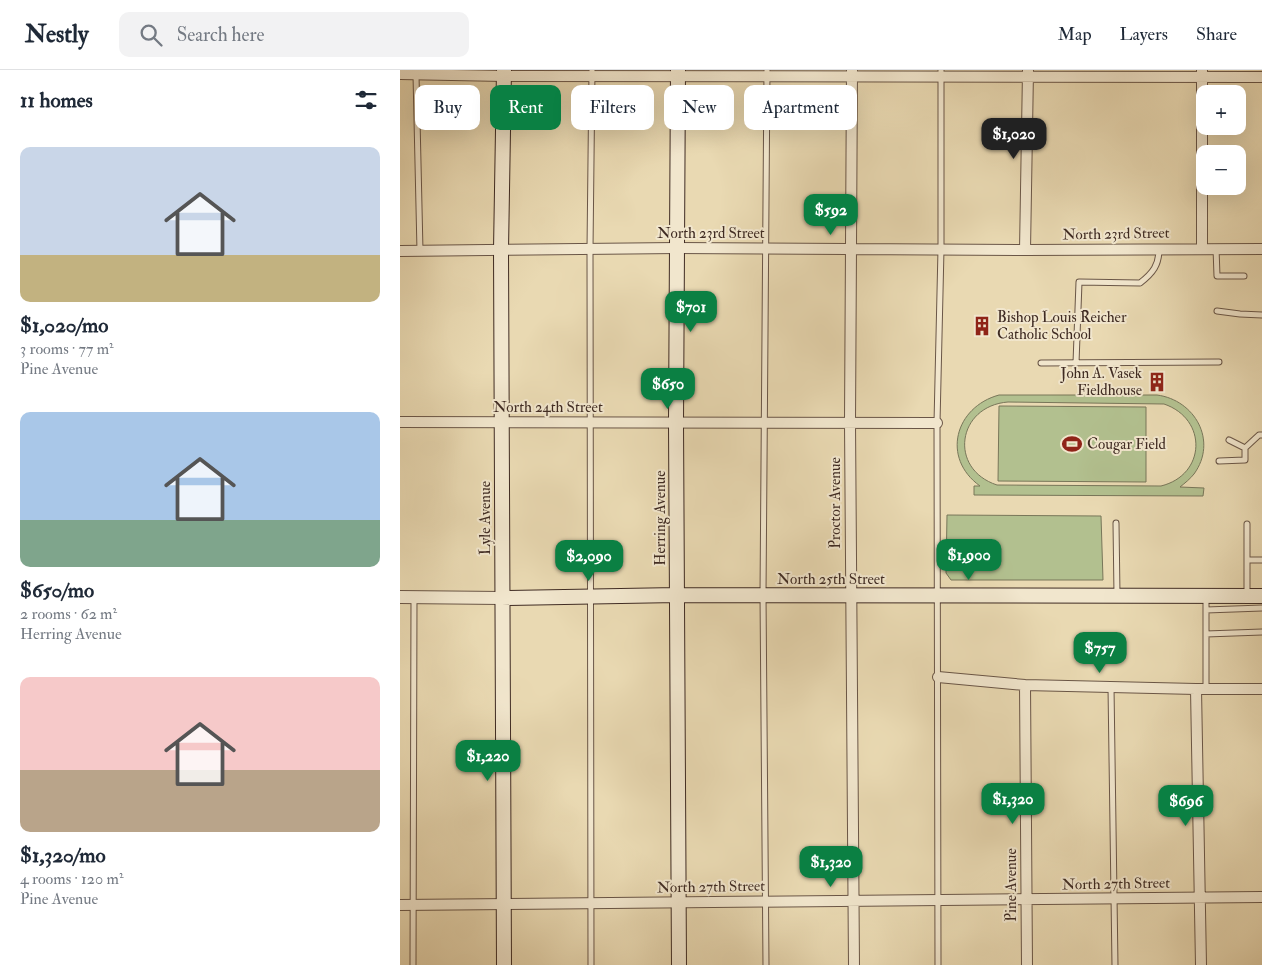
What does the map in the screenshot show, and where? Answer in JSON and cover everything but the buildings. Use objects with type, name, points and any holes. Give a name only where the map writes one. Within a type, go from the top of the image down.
[{"type":"main road","name":"Lyle Avenue","points":[[504,73],[501,250],[504,965]]},
{"type":"main road","name":"Herring Avenue","points":[[678,73],[676,423],[678,965]]},
{"type":"main road","name":"North 25th Street","points":[[502,598],[676,595],[1226,596],[1254,604]]},
{"type":"street","name":"Proctor Avenue","points":[[852,73],[850,595],[854,965]]},
{"type":"street","points":[[1025,250],[1028,73]]},
{"type":"street","points":[[1202,73],[1202,248]]},
{"type":"street","points":[[400,74],[1202,73],[1262,77]]},
{"type":"street","name":"North 23rd Street","points":[[400,251],[677,248],[1262,249]]},
{"type":"street","name":"North 24th Street","points":[[400,422],[937,423]]},
{"type":"street","name":"North 25th Street","points":[[400,597],[502,598]]},
{"type":"street","points":[[938,677],[1025,685],[1262,689]]},
{"type":"street","name":"Pine Avenue","points":[[1025,685],[1027,965]]},
{"type":"street","points":[[1201,689],[1199,898],[1201,965]]},
{"type":"street","name":"North 27th Street","points":[[400,905],[1262,897]]},
{"type":"lane","points":[[591,965],[590,249],[592,73]]},
{"type":"lane","points":[[766,965],[763,595],[767,73]]},
{"type":"lane","points":[[938,965],[937,423],[941,249],[941,73]]},
{"type":"lane","points":[[416,75],[420,250]]},
{"type":"lane","points":[[1216,248],[1217,276],[1244,276]]},
{"type":"lane","points":[[1076,363],[1078,282],[1140,282],[1155,269],[1159,259],[1159,249]]},
{"type":"lane","points":[[1217,311],[1262,315]]},
{"type":"lane","points":[[1041,363],[1219,362]]},
{"type":"lane","points":[[1219,461],[1245,460],[1245,448],[1262,435]]},
{"type":"lane","points":[[1229,440],[1245,448]]},
{"type":"lane","points":[[1116,523],[1117,596]]},
{"type":"lane","points":[[1206,610],[1225,610],[1254,604],[1248,560],[1247,524]]},
{"type":"lane","points":[[1248,560],[1262,560]]},
{"type":"lane","points":[[1201,689],[1206,634],[1206,596]]},
{"type":"lane","points":[[1225,610],[1226,596]]},
{"type":"lane","points":[[413,965],[414,597]]},
{"type":"lane","points":[[1243,625],[1243,632]]},
{"type":"lane","points":[[1206,634],[1262,632]]},
{"type":"lane","points":[[1112,687],[1115,965]]},
{"type":"green space","points":[[999,395],[1157,395],[1170,398],[1192,413],[1199,424],[1204,448],[1201,461],[1194,474],[1180,487],[1204,488],[1203,496],[974,495],[974,486],[980,486],[968,475],[960,462],[957,448],[958,434],[963,422],[972,410],[984,401]],"holes":[[[1008,402],[1164,404],[1178,411],[1188,422],[1194,434],[1196,447],[1187,471],[1176,480],[1161,486],[997,485],[981,477],[971,466],[966,453],[965,439],[969,426],[978,414],[991,406]]]},
{"type":"green space","name":"Cougar Field","points":[[999,406],[1146,407],[1146,482],[998,481]]},
{"type":"green space","points":[[947,515],[1101,516],[1103,580],[951,580],[946,573]]},
{"type":"place","name":"Bishop Louis Reicher Catholic School","points":[[982,326]]},
{"type":"place","name":"John A. Vasek Fieldhouse","points":[[1157,382]]},
{"type":"place","name":"Cougar Field","points":[[1072,444]]}]
